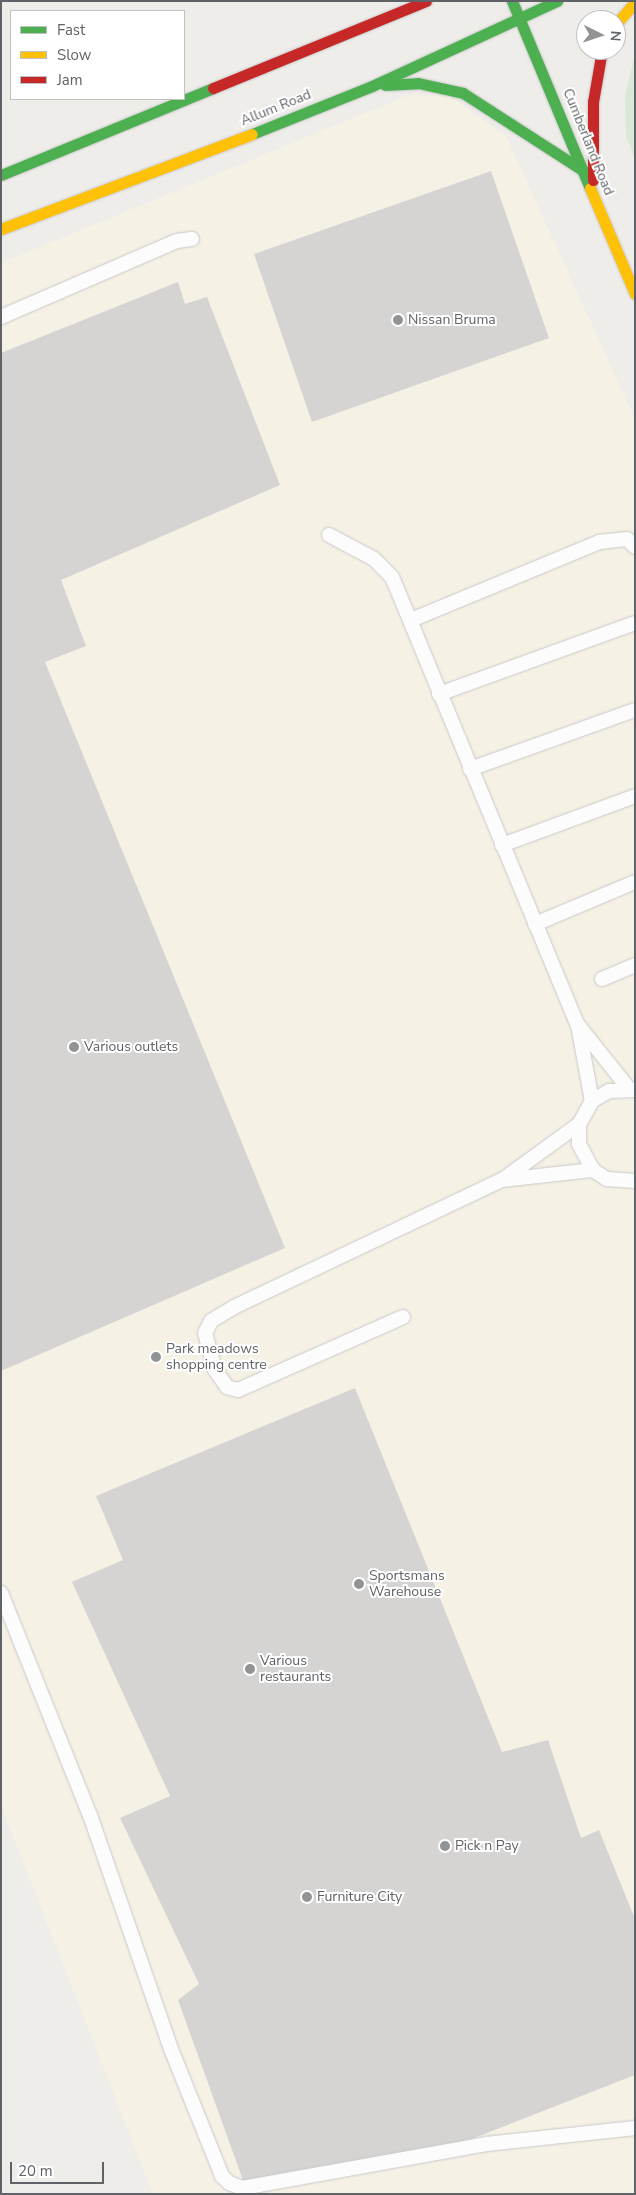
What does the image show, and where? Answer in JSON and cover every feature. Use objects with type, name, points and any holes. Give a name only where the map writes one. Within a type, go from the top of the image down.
[{"type":"main road","points":[[185,100],[426,1]]},
{"type":"main road","name":"Cumberland Road","points":[[512,1],[635,294]]},
{"type":"main road","name":"Allum Road","points":[[1,228],[93,197],[372,86],[557,1]]},
{"type":"main road","points":[[626,12],[635,2]]},
{"type":"main road","points":[[592,193],[593,102],[600,60]]},
{"type":"main road","points":[[372,86],[418,83],[463,93],[584,171]]},
{"type":"main road","points":[[1,175],[184,100]]},
{"type":"lane","points":[[1,317],[178,241],[192,239]]},
{"type":"lane","points":[[329,536],[380,565],[392,577],[470,769],[578,1025],[592,1101]]},
{"type":"lane","points":[[411,620],[599,542],[627,539],[635,547]]},
{"type":"lane","points":[[440,694],[635,623]]},
{"type":"lane","points":[[470,769],[635,710]]},
{"type":"lane","points":[[502,845],[635,796]]},
{"type":"lane","points":[[535,924],[635,882]]},
{"type":"lane","points":[[602,979],[635,965]]},
{"type":"lane","points":[[578,1025],[632,1090]]},
{"type":"lane","points":[[403,1317],[238,1390],[227,1387],[214,1370],[205,1333],[211,1321],[502,1180],[579,1124],[592,1101],[608,1091],[632,1090]]},
{"type":"lane","points":[[579,1124],[579,1144],[593,1170],[607,1179],[635,1181]]},
{"type":"lane","points":[[502,1180],[593,1170]]},
{"type":"lane","points":[[1,1593],[90,1815],[171,2049],[222,2176],[229,2183],[242,2188],[486,2144],[635,2128]]},
{"type":"shaded area","points":[[409,95],[449,96],[506,136],[635,419],[635,2194],[153,2194],[1,1806],[1,263]]},
{"type":"green space","points":[[635,55],[635,159],[626,137],[625,95]]},
{"type":"building","points":[[491,171],[549,338],[312,422],[254,254]]},
{"type":"building","points":[[178,282],[185,304],[207,297],[280,485],[61,580],[86,646],[45,662],[285,1248],[1,1371],[1,353]]},
{"type":"building","points":[[355,1388],[502,1752],[548,1740],[581,1838],[599,1830],[635,1919],[635,2075],[469,2140],[244,2183],[178,2000],[199,1984],[120,1818],[170,1796],[72,1582],[123,1560],[96,1496]]},
{"type":"traffic: fast","points":[[512,1],[590,188]]},
{"type":"traffic: fast","points":[[252,134],[372,86],[557,1]]},
{"type":"traffic: fast","points":[[385,85],[418,83],[463,93],[584,171]]},
{"type":"traffic: fast","points":[[185,99],[213,88]]},
{"type":"traffic: fast","points":[[1,175],[184,100]]},
{"type":"traffic: slow","points":[[626,12],[635,2]]},
{"type":"traffic: slow","points":[[1,229],[252,134]]},
{"type":"traffic: slow","points":[[590,188],[635,294]]},
{"type":"traffic: jam","points":[[213,88],[426,1]]},
{"type":"traffic: jam","points":[[593,180],[593,102],[600,60]]},
{"type":"place","name":"Nissan Bruma","points":[[398,320]]},
{"type":"place","name":"Various outlets","points":[[74,1047]]},
{"type":"place","name":"Park meadows shopping centre","points":[[156,1357]]},
{"type":"place","name":"Sportsmans Warehouse","points":[[359,1584]]},
{"type":"place","name":"Various restaurants","points":[[250,1669]]},
{"type":"place","name":"Pick n Pay","points":[[445,1846]]},
{"type":"place","name":"Furniture City","points":[[307,1897]]}]
